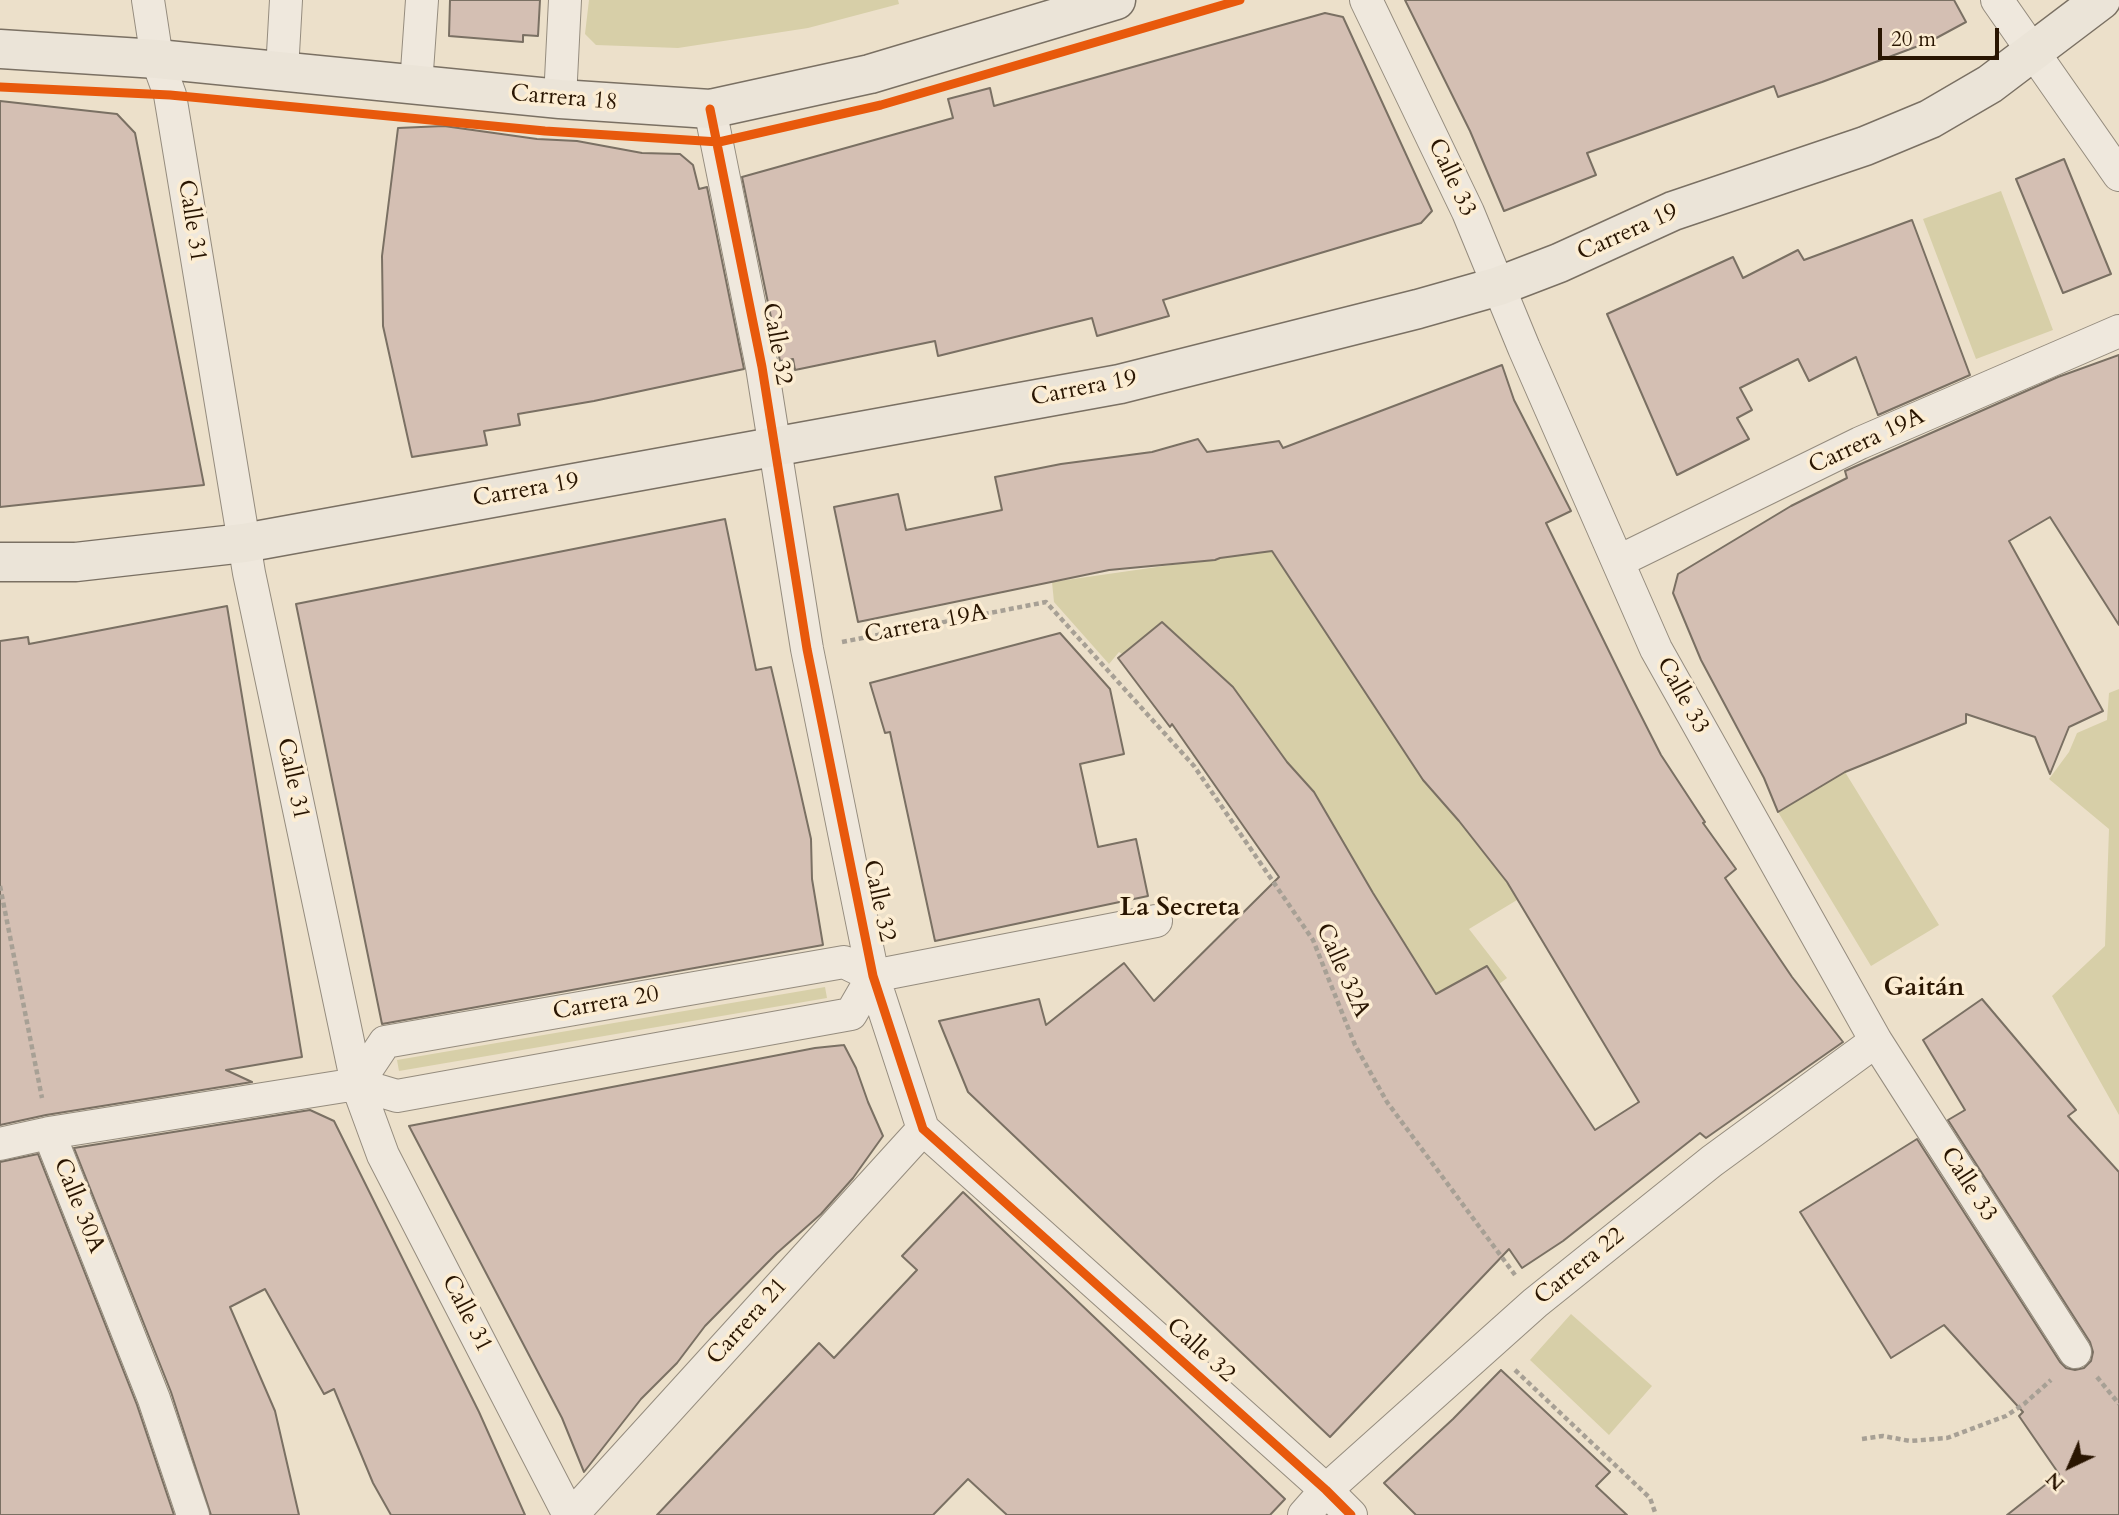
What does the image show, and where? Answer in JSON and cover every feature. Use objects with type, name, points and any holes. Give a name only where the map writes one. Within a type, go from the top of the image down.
[{"type":"main road","name":"Carrera 18","points":[[0,49],[157,59],[560,100],[710,109],[870,74],[1116,0]]},
{"type":"main road","name":"Carrera 19","points":[[0,562],[76,562],[244,543],[1120,384],[1418,309],[1499,286],[1673,211],[1865,146],[1930,119],[1990,84],[2102,0]]},
{"type":"street","name":"Calle 31","points":[[148,0],[157,59],[170,95],[244,543],[357,1084],[383,1155],[570,1515]]},
{"type":"street","points":[[282,71],[286,0]]},
{"type":"street","points":[[416,85],[422,0]]},
{"type":"street","points":[[560,100],[565,0]]},
{"type":"street","name":"Calle 33","points":[[1366,0],[1468,212],[1524,348],[1656,649],[1876,1041],[2075,1352]]},
{"type":"street","points":[[1997,0],[2119,175]]},
{"type":"street","name":"Calle 32","points":[[710,109],[762,367],[807,649],[873,976],[923,1129],[1351,1515]]},
{"type":"street","name":"Carrera 19A","points":[[1619,561],[1860,443],[2119,331]]},
{"type":"street","points":[[0,1144],[49,1133],[357,1084],[397,1096],[851,1014],[873,976],[1156,921]]},
{"type":"street","name":"Carrera 20","points":[[357,1084],[385,1042],[844,962],[873,976]]},
{"type":"street","name":"Carrera 22","points":[[1304,1515],[1326,1490],[1535,1303],[1712,1161],[1876,1041]]},
{"type":"street","name":"Carrera 21","points":[[570,1515],[923,1129]]},
{"type":"street","name":"Calle 30A","points":[[49,1133],[154,1399],[193,1515]]},
{"type":"path","points":[[1489,1345],[1650,1498],[1657,1515]]},
{"type":"path","points":[[1863,1439],[1883,1436],[1910,1441],[1947,1438],[2006,1416],[2065,1369],[2075,1352]]},
{"type":"shaded area","points":[[589,0],[898,0],[899,4],[808,28],[678,48],[596,45],[585,34]]},
{"type":"shaded area","points":[[2001,191],[2053,330],[1976,359],[1923,219]]},
{"type":"shaded area","points":[[1262,536],[1376,708],[1507,882],[1517,900],[1469,929],[1507,978],[1499,984],[1487,966],[1437,994],[1373,893],[1313,790],[1287,762],[1245,703],[1220,675],[1163,622],[1122,654],[1119,652],[1109,664],[1054,602],[1052,582],[1220,558]]},
{"type":"shaded area","points":[[2119,689],[2119,1115],[2052,996],[2105,946],[2109,829],[2049,779],[2069,752],[2077,733],[2107,720],[2109,693]]},
{"type":"shaded area","points":[[1845,772],[1939,925],[1871,966],[1778,812]]},
{"type":"shaded area","points":[[825,987],[827,998],[399,1071],[397,1060]]},
{"type":"shaded area","points":[[1571,1314],[1652,1386],[1609,1435],[1530,1360]]},
{"type":"building","points":[[450,0],[540,0],[538,36],[523,35],[523,42],[449,36]]},
{"type":"building","points":[[1405,0],[1954,0],[1966,22],[1929,42],[1822,82],[1778,97],[1774,86],[1587,153],[1596,175],[1504,211],[1470,131]]},
{"type":"building","points":[[1325,13],[1343,17],[1432,211],[1421,223],[1163,300],[1169,316],[1097,336],[1092,318],[938,356],[935,341],[795,370],[793,359],[780,361],[742,177],[953,118],[948,99],[990,88],[994,106]]},
{"type":"building","points":[[0,101],[117,114],[135,133],[204,485],[0,507]]},
{"type":"building","points":[[444,126],[537,139],[577,141],[642,153],[680,154],[693,165],[699,189],[707,187],[744,369],[518,414],[520,425],[484,431],[487,445],[412,457],[383,326],[382,256],[398,128]]},
{"type":"building","points":[[2064,159],[2111,274],[2063,293],[2016,179]]},
{"type":"building","points":[[1912,220],[1970,375],[1878,415],[1856,357],[1809,381],[1798,359],[1740,388],[1752,410],[1737,418],[1749,439],[1677,475],[1607,314],[1733,257],[1743,278],[1798,250],[1804,260]]},
{"type":"building","points":[[2119,355],[2119,625],[2050,517],[2009,541],[2103,711],[2069,727],[2050,774],[2035,737],[1966,714],[1966,723],[1845,772],[1778,812],[1764,778],[1701,660],[1673,593],[1678,574],[1791,506],[1847,478],[1845,471],[2058,377]]},
{"type":"building","points":[[1502,365],[1514,400],[1571,511],[1546,523],[1631,696],[1661,755],[1705,822],[1703,823],[1736,869],[1725,878],[1792,977],[1843,1042],[1706,1138],[1700,1133],[1563,1241],[1522,1268],[1509,1249],[1330,1437],[968,1092],[939,1021],[1039,999],[1046,1025],[1124,963],[1154,1001],[1279,877],[1172,724],[1170,727],[1118,658],[1162,622],[1233,687],[1287,762],[1314,792],[1436,994],[1487,966],[1595,1130],[1639,1102],[1507,882],[1423,780],[1272,551],[1215,560],[1109,570],[858,622],[834,507],[898,494],[906,530],[1002,510],[995,477],[1061,464],[1152,452],[1198,439],[1207,452],[1279,441],[1283,448]]},
{"type":"building","points":[[725,519],[756,670],[771,667],[799,786],[811,839],[812,879],[823,945],[382,1024],[296,604]]},
{"type":"building","points":[[227,606],[302,1057],[226,1070],[252,1082],[46,1115],[0,1125],[0,641],[28,637],[29,644]]},
{"type":"building","points":[[1060,633],[1110,689],[1124,754],[1080,764],[1098,847],[1136,839],[1148,896],[935,941],[890,732],[885,733],[870,683]]},
{"type":"building","points":[[1982,999],[2076,1110],[2068,1116],[2119,1172],[2119,1515],[2007,1515],[2059,1474],[2019,1416],[2023,1412],[1944,1325],[1891,1358],[1800,1212],[1917,1139],[2060,1362],[2066,1368],[2075,1370],[2084,1368],[2091,1361],[2093,1352],[2090,1342],[1948,1120],[1965,1110],[1923,1040]]},
{"type":"building","points":[[844,1045],[883,1136],[853,1178],[821,1214],[777,1253],[705,1326],[677,1363],[641,1399],[584,1472],[562,1418],[409,1126],[815,1048]]},
{"type":"building","points":[[310,1110],[334,1121],[479,1412],[525,1515],[391,1515],[373,1483],[334,1389],[324,1394],[265,1289],[230,1307],[275,1411],[299,1515],[211,1515],[171,1392],[74,1148]]},
{"type":"building","points":[[38,1154],[137,1405],[174,1515],[0,1515],[0,1162]]},
{"type":"building","points":[[963,1192],[1285,1499],[1270,1515],[1007,1515],[968,1479],[933,1515],[657,1515],[819,1343],[834,1358],[917,1270],[902,1256]]},
{"type":"building","points":[[1501,1370],[1610,1472],[1596,1486],[1627,1515],[1416,1515],[1384,1483]]},
{"type":"cycle path","points":[[0,87],[170,95],[545,131],[719,142],[881,105],[1240,0]]},
{"type":"cycle path","points":[[710,109],[762,367],[807,649],[873,976],[923,1129],[1351,1515]]},
{"type":"district","name":"La Secreta","points":[[1180,909]]},
{"type":"district","name":"Gaitán","points":[[1924,989]]}]
